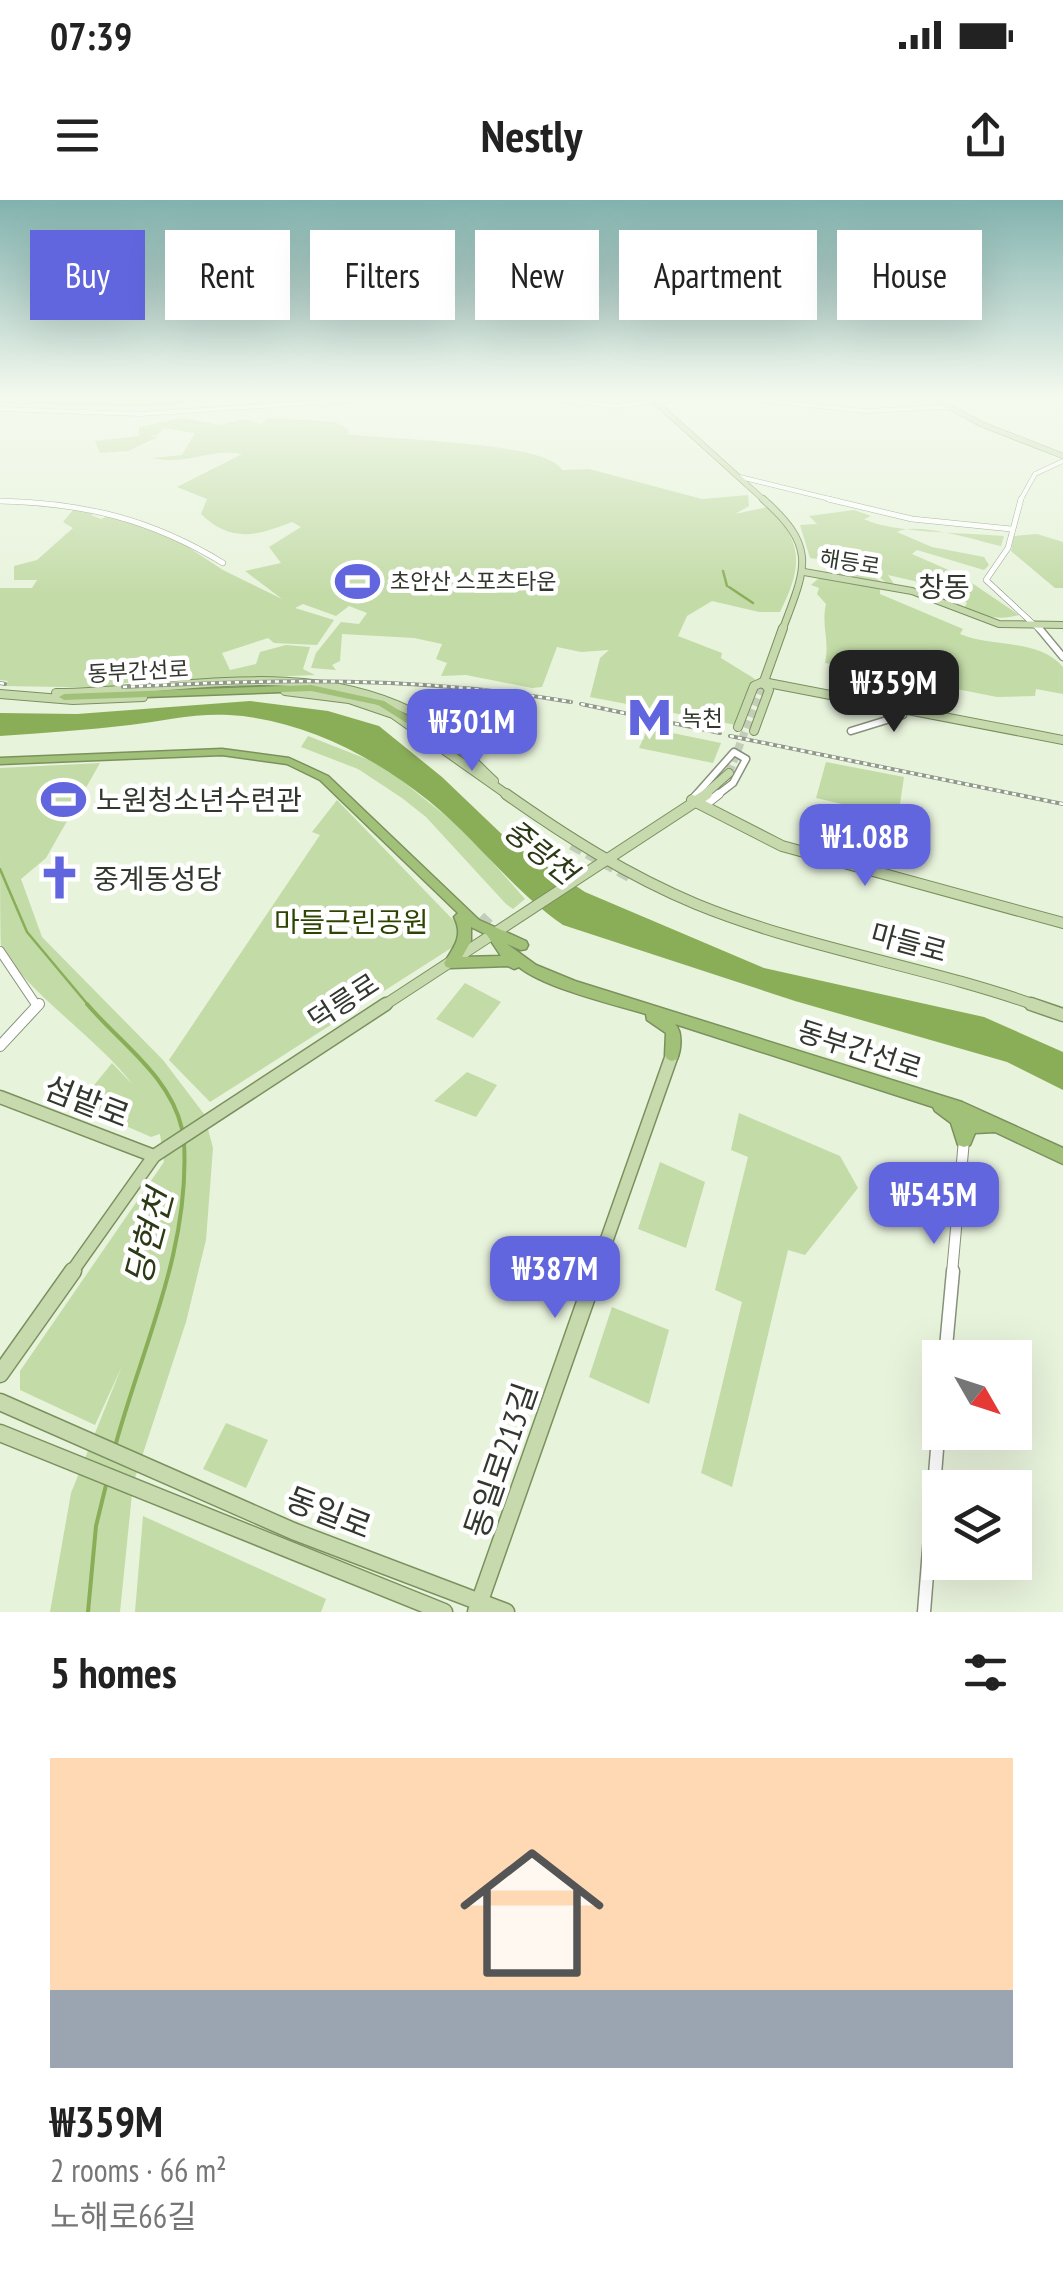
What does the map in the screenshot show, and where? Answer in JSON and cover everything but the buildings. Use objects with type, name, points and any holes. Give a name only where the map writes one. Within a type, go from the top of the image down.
[{"type":"highway","points":[[248,688],[334,687]]},
{"type":"highway","name":"동부간선로","points":[[64,697],[311,688],[367,698],[406,714],[442,740]]},
{"type":"highway","points":[[0,761],[250,757],[306,774],[352,803],[477,918]]},
{"type":"highway","points":[[370,820],[458,914],[467,930],[451,962]]},
{"type":"highway","points":[[458,914],[493,934],[552,984],[611,1004],[646,1010],[698,1030],[818,1062]]},
{"type":"highway","points":[[451,962],[514,952]]},
{"type":"highway","name":"동부간선로","points":[[514,952],[532,969],[578,988],[986,1118],[1063,1160]]},
{"type":"highway","name":"동부간선로","points":[[514,952],[554,975],[646,1010]]},
{"type":"highway","points":[[578,988],[611,1004]]},
{"type":"highway","points":[[646,1010],[674,1030],[672,1056]]},
{"type":"highway","points":[[672,1056],[680,1041],[698,1030]]},
{"type":"highway","points":[[911,1091],[1063,1160]]},
{"type":"highway","points":[[947,1109],[958,1119],[964,1140]]},
{"type":"highway","points":[[964,1140],[970,1126],[991,1126]]},
{"type":"main road","points":[[728,464],[793,526],[804,572],[763,683]]},
{"type":"main road","name":"해등로","points":[[804,572],[897,588],[999,624],[1063,624]]},
{"type":"main road","name":"마들로","points":[[0,691],[82,693],[280,683],[366,693],[415,713],[528,811]]},
{"type":"main road","points":[[754,731],[769,690],[763,683]]},
{"type":"main road","points":[[738,727],[754,686],[763,683],[1063,740]]},
{"type":"main road","name":"마들로","points":[[0,691],[73,700],[278,691],[333,696],[393,714],[604,862],[753,924],[968,981],[1063,1015]]},
{"type":"main road","points":[[744,712],[751,718],[760,716]]},
{"type":"main road","points":[[452,756],[462,758],[463,753]]},
{"type":"main road","name":"덕릉로","points":[[160,1152],[592,870],[716,787],[729,773]]},
{"type":"main road","points":[[692,800],[782,846],[1063,923]]},
{"type":"main road","name":"동일로213길","points":[[478,1606],[672,1056]]},
{"type":"main road","name":"섬밭로","points":[[0,1097],[160,1152]]},
{"type":"main road","points":[[0,1374],[160,1152]]},
{"type":"main road","name":"동일로","points":[[0,1402],[133,1464],[478,1606],[506,1612]]},
{"type":"main road","name":"동일로","points":[[0,1433],[444,1612]]},
{"type":"street","points":[[1049,464],[1040,468],[1018,501],[1008,548],[986,582],[1036,626],[1063,657]]},
{"type":"street","points":[[746,479],[912,520],[1011,529]]},
{"type":"street","points":[[0,501],[72,502],[115,510],[170,530],[223,563]]},
{"type":"street","points":[[851,731],[903,715],[904,710]]},
{"type":"street","points":[[730,754],[744,754],[740,772],[723,794],[710,801],[692,800],[730,754]]},
{"type":"street","points":[[0,951],[39,1004],[0,1046]]},
{"type":"street","points":[[947,1340],[964,1140]]},
{"type":"street","points":[[924,1612],[937,1450]]},
{"type":"green space","points":[[223,464],[555,464],[562,470],[589,469],[702,499],[748,495],[749,506],[735,514],[767,507],[794,544],[796,569],[780,612],[759,612],[712,601],[687,616],[678,636],[722,653],[721,658],[755,679],[736,725],[590,697],[600,658],[609,650],[581,652],[557,647],[542,687],[532,688],[466,675],[441,676],[447,663],[436,659],[442,644],[414,638],[342,634],[340,661],[332,665],[336,670],[311,668],[316,653],[341,622],[359,624],[367,613],[349,606],[336,616],[303,604],[295,608],[334,620],[317,645],[274,643],[268,638],[222,653],[230,670],[256,664],[260,652],[286,645],[310,647],[303,669],[315,675],[124,683],[122,688],[4,686],[8,681],[0,680],[0,588],[32,588],[37,580],[14,580],[14,566],[37,560],[73,528],[63,522],[73,510],[18,504],[100,509],[91,515],[101,519],[115,513],[165,532],[223,570],[282,599],[245,571],[281,563],[269,547],[301,527],[292,522],[256,533],[224,530],[201,514],[207,499],[177,487]]},
{"type":"green space","points":[[854,510],[871,516],[864,519],[876,524],[907,529],[897,532],[932,547],[984,557],[989,565],[984,570],[917,550],[912,554],[960,575],[1019,615],[998,618],[978,613],[964,608],[967,603],[955,596],[931,594],[934,592],[923,583],[888,575],[894,584],[886,583],[862,561],[849,562],[882,582],[835,575],[838,562],[810,558],[800,525],[817,524],[809,516]]},
{"type":"green space","points":[[946,533],[989,535],[1004,536],[1001,546]]},
{"type":"green space","points":[[1037,534],[1063,542],[1063,588],[1055,588],[1011,551],[1014,536]]},
{"type":"green space","points":[[820,577],[880,586],[880,594],[963,629],[960,634],[1041,652],[1063,667],[1063,694],[1036,689],[1035,696],[997,697],[825,663],[826,604],[817,594],[819,588],[811,585]]},
{"type":"green space","points":[[648,728],[721,743],[713,763],[639,748]]},
{"type":"green space","points":[[308,736],[382,765],[466,832],[525,899],[513,909],[506,904],[426,817],[358,769],[301,747]]},
{"type":"green space","points":[[826,762],[904,777],[898,817],[816,798]]},
{"type":"green space","points":[[100,763],[46,858],[21,879],[42,937],[163,1060],[204,1114],[213,1148],[206,1240],[186,1322],[133,1484],[120,1612],[50,1612],[71,1493],[122,1366],[95,1425],[20,1390],[20,1371],[164,1162],[160,1134],[151,1137],[78,1105],[112,1063],[133,1085],[102,1050],[26,980],[1,945],[0,768]]},
{"type":"green space","name":"마들근린공원","points":[[337,800],[460,927],[456,945],[210,1102],[169,1060],[320,835],[312,832]]},
{"type":"green space","points":[[465,983],[501,1002],[473,1038],[436,1019]]},
{"type":"green space","points":[[467,1072],[497,1085],[476,1117],[434,1101]]},
{"type":"green space","points":[[739,1113],[840,1156],[858,1188],[805,1255],[788,1250],[732,1487],[701,1473],[742,1302],[715,1290],[748,1157],[731,1150]]},
{"type":"green space","points":[[660,1162],[705,1182],[686,1248],[638,1229]]},
{"type":"green space","points":[[612,1307],[669,1330],[649,1404],[589,1377]]},
{"type":"green space","points":[[226,1423],[268,1440],[246,1488],[203,1469]]},
{"type":"green space","points":[[143,1516],[326,1599],[321,1612],[135,1612]]},
{"type":"shaded area","name":"중랑천","points":[[250,701],[328,711],[379,726],[442,777],[511,843],[585,892],[764,968],[984,1017],[1063,1052],[1063,1090],[1007,1062],[795,1001],[563,925],[528,897],[429,801],[360,755],[310,732],[256,718],[216,715],[0,736],[0,713],[77,714]]},
{"type":"waterway","points":[[723,571],[727,586]]},
{"type":"waterway","points":[[729,587],[753,603]]},
{"type":"waterway","name":"당현천","points":[[0,869],[27,932],[89,1006]]},
{"type":"waterway","name":"당현천","points":[[87,1004],[156,1077],[176,1110],[182,1129]]},
{"type":"waterway","name":"당현천","points":[[116,1443],[173,1258],[184,1182],[184,1142]]},
{"type":"waterway","name":"당현천","points":[[88,1612],[96,1526],[106,1485]]},
{"type":"tunnel","points":[[729,773],[763,684]]},
{"type":"tunnel","points":[[441,740],[478,770]]},
{"type":"tunnel","points":[[572,844],[633,878]]},
{"type":"tunnel","points":[[480,917],[514,949]]},
{"type":"railway","points":[[123,687],[348,682],[459,688],[571,702]]},
{"type":"railway","points":[[0,683],[5,684]]},
{"type":"railway","points":[[581,704],[720,733]]},
{"type":"railway","points":[[730,736],[1063,804]]},
{"type":"place","name":"초안산 스포츠타운","points":[[357,581]]},
{"type":"place","name":"녹천","points":[[649,718]]},
{"type":"place","name":"노원청소년수련관","points":[[63,799]]},
{"type":"place","name":"중계동성당","points":[[60,878]]},
{"type":"district","name":"창동","points":[[944,586]]}]
